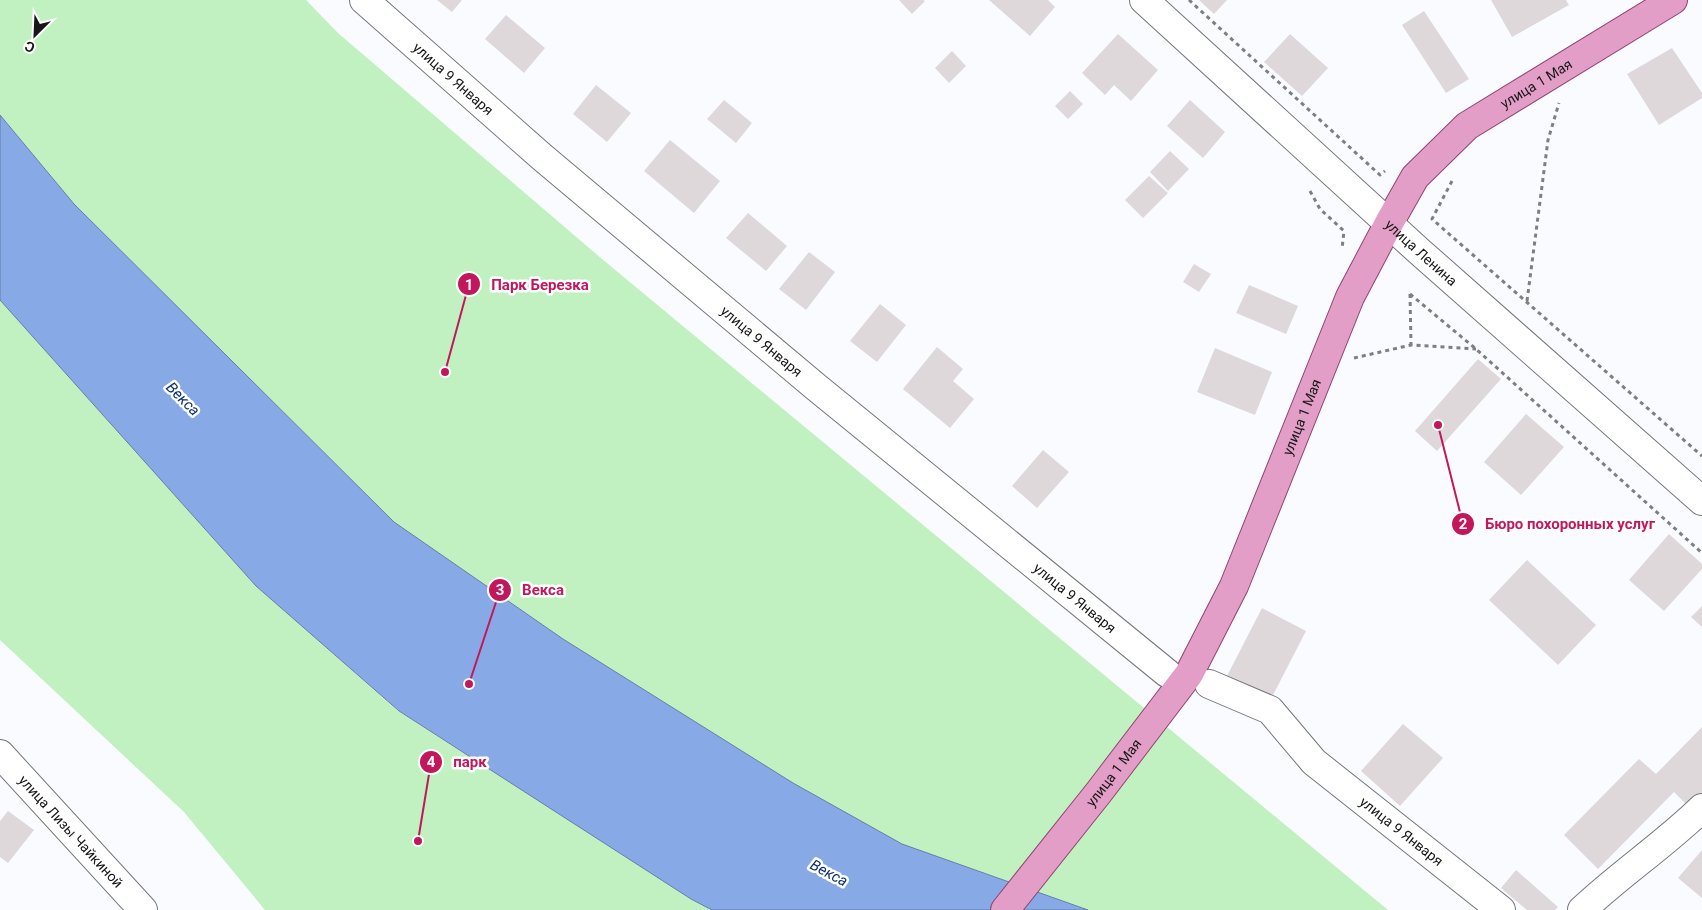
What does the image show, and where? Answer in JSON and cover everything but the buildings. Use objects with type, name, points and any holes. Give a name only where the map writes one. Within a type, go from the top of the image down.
[{"type":"main road","name":"улица 1 Мая","points":[[1005,910],[1099,792],[1189,674],[1234,586],[1350,297],[1415,177],[1467,126],[1673,0]]},
{"type":"street","name":"улица 9 Января","points":[[364,0],[542,157],[808,380],[1167,673]]},
{"type":"street","name":"улица Ленина","points":[[1144,0],[1389,223],[1701,498]]},
{"type":"street","name":"улица 9 Января","points":[[1209,684],[1270,710],[1314,762],[1501,910]]},
{"type":"street","name":"улица Лизы Чайкиной","points":[[0,754],[143,910]]},
{"type":"street","points":[[1582,910],[1702,808]]},
{"type":"path","points":[[1189,0],[1380,175]]},
{"type":"path","points":[[1527,302],[1548,140],[1559,100]]},
{"type":"path","points":[[1455,176],[1432,219],[1702,456]]},
{"type":"path","points":[[1305,184],[1320,209],[1344,231],[1342,255]]},
{"type":"path","points":[[1476,349],[1411,345],[1410,294],[1476,349],[1702,554]]},
{"type":"green space","points":[[0,0],[306,0],[338,33],[602,259],[1388,910],[1088,910],[902,844],[793,783],[563,639],[394,522],[74,204],[0,115]]},
{"type":"green space","points":[[0,300],[256,586],[398,711],[691,899],[712,910],[265,910],[184,812],[0,640]]},
{"type":"water","points":[[0,115],[74,204],[394,522],[563,639],[793,783],[902,844],[1088,910],[712,910],[691,899],[399,711],[256,586],[0,300]]},
{"type":"place","name":"Парк Березка","points":[[445,372]]},
{"type":"place","name":"Бюро похоронных услуг","points":[[1438,425]]},
{"type":"place","name":"Векса","points":[[469,684]]},
{"type":"place","name":"парк","points":[[418,841]]}]
